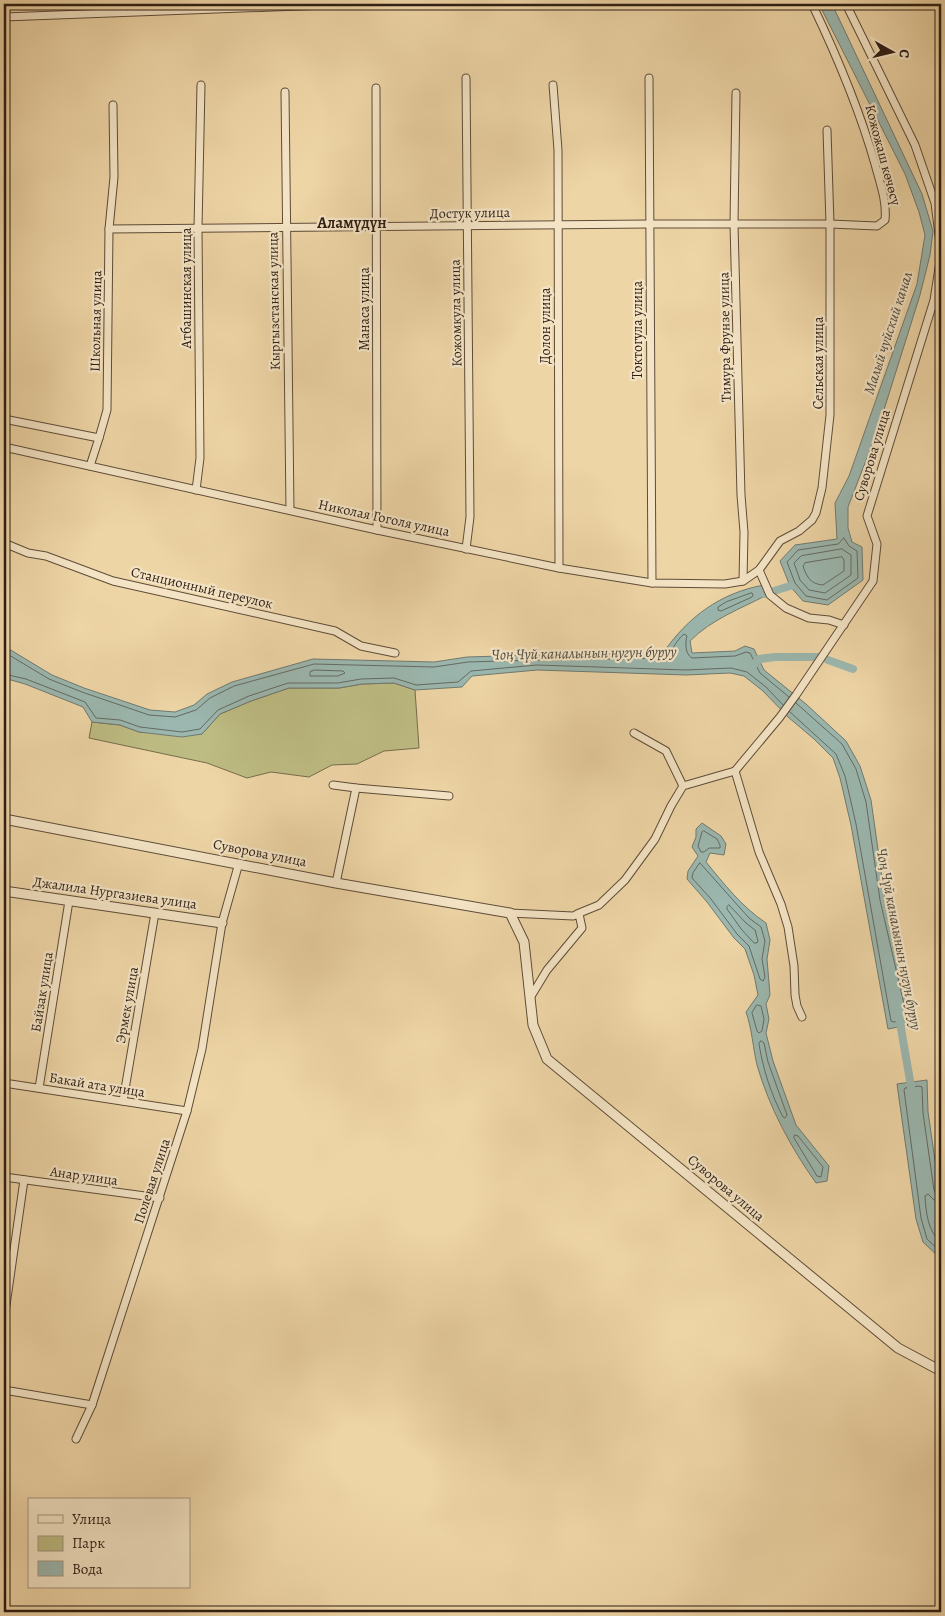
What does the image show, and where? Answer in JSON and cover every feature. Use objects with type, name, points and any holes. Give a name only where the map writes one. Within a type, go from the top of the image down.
[{"type":"street","points":[[4,17],[352,4]]},
{"type":"street","name":"Кожожаш көчөсү","points":[[812,4],[855,100],[887,207],[885,220],[877,226],[830,224]]},
{"type":"street","points":[[846,4],[914,145],[935,203],[941,251]]},
{"type":"street","name":"Кожомкула улица","points":[[466,78],[470,517],[466,549]]},
{"type":"street","name":"Токтогула улица","points":[[649,78],[652,583]]},
{"type":"street","name":"Атбашинская улица","points":[[196,490],[200,458],[198,228],[201,85]]},
{"type":"street","name":"Долон улица","points":[[553,85],[558,150],[559,568]]},
{"type":"street","name":"Манаса улица","points":[[376,88],[377,530]]},
{"type":"street","name":"Кыргызстанская улица","points":[[285,92],[290,510]]},
{"type":"street","name":"Тимура Фрунзе улица","points":[[736,93],[734,224],[741,495],[744,532],[743,581]]},
{"type":"street","name":"Школьная улица","points":[[90,466],[107,410],[109,230],[114,178],[113,105]]},
{"type":"street","name":"Сельская улица","points":[[759,570],[780,541],[799,531],[812,520],[819,502],[830,415],[830,224],[827,130]]},
{"type":"street","name":"Достук улица","points":[[109,230],[649,224],[830,224]]},
{"type":"street","name":"Суворова улица","points":[[735,771],[780,717],[873,581],[877,544],[867,516],[934,300],[941,256]]},
{"type":"street","points":[[4,419],[99,438]]},
{"type":"street","name":"Николая Гоголя улица","points":[[4,447],[377,530],[559,568],[652,583],[725,584],[743,581],[759,570]]},
{"type":"street","name":"Станционный переулок","points":[[4,543],[28,552],[46,556],[112,581],[335,631],[361,646],[395,653]]},
{"type":"street","points":[[759,570],[770,596],[786,608],[809,618],[829,620],[844,625]]},
{"type":"street","points":[[634,734],[666,751],[683,786],[735,771],[759,852],[781,904],[788,926],[794,966],[796,1001],[802,1017]]},
{"type":"street","points":[[333,784],[356,788],[449,796]]},
{"type":"street","name":"Суворова улица","points":[[4,819],[336,883],[510,913],[573,916],[600,905],[625,880],[655,839],[683,786]]},
{"type":"street","points":[[336,883],[356,788]]},
{"type":"street","name":"Полевая улица","points":[[76,1439],[92,1405],[187,1112],[202,1049],[222,923],[240,863]]},
{"type":"street","name":"Джалила Нургазиева улица","points":[[4,891],[222,923]]},
{"type":"street","name":"Байзак улица","points":[[40,1088],[69,901]]},
{"type":"street","name":"Эрмек улица","points":[[123,1101],[155,913]]},
{"type":"street","name":"Суворова улица","points":[[510,913],[524,942],[533,1025],[547,1058],[898,1348],[941,1371]]},
{"type":"street","points":[[530,998],[547,970],[582,928],[579,914]]},
{"type":"street","name":"Бакай ата улица","points":[[4,1083],[187,1112]]},
{"type":"street","name":"Анар улица","points":[[4,1177],[160,1198]]},
{"type":"street","points":[[4,1319],[24,1180]]},
{"type":"street","points":[[4,1390],[92,1405]]},
{"type":"green space","points":[[394,683],[415,690],[419,748],[384,751],[357,764],[332,765],[309,777],[271,772],[247,778],[207,763],[89,738],[92,722],[120,725],[139,732],[202,734],[220,714],[289,688],[339,688],[362,684]]},
{"type":"water","points":[[819,4],[832,4],[922,194],[933,231],[930,255],[920,295],[877,432],[848,507],[848,528],[852,542],[862,547],[863,580],[828,605],[803,601],[790,586],[780,561],[795,545],[837,539],[835,503],[849,476],[917,284],[925,235],[905,174]]},
{"type":"water","points":[[764,585],[767,595],[717,620],[690,641],[692,653],[735,651],[745,646],[754,649],[764,670],[806,704],[846,741],[860,766],[871,800],[885,899],[914,1024],[888,1029],[851,825],[840,778],[833,758],[763,691],[744,676],[730,673],[686,675],[537,670],[472,676],[462,687],[415,690],[394,683],[362,684],[339,688],[289,688],[220,714],[202,734],[182,737],[139,732],[120,725],[92,722],[83,707],[25,684],[4,678],[4,646],[52,675],[84,688],[150,710],[175,712],[194,705],[207,694],[232,682],[313,659],[434,662],[467,657],[663,653],[683,628],[706,608],[733,594]]},
{"type":"water","points":[[702,823],[721,836],[726,844],[724,855],[710,853],[706,862],[741,902],[766,923],[770,940],[767,959],[770,995],[766,1004],[769,1019],[766,1033],[773,1061],[796,1125],[829,1166],[827,1181],[816,1183],[807,1170],[782,1127],[762,1081],[746,1012],[758,995],[754,975],[745,949],[687,879],[688,871],[698,856],[692,847],[696,837],[696,829]]},
{"type":"water","points":[[927,1080],[928,1112],[941,1202],[941,1259],[923,1242],[916,1219],[897,1084]]},
{"type":"waterway","points":[[764,594],[790,586]]},
{"type":"waterway","points":[[752,667],[759,659],[817,657]]},
{"type":"waterway","points":[[828,660],[853,669]]},
{"type":"waterway","name":"Чоң Чүй каналынын нугун буруу","points":[[899,1017],[912,1092]]},
{"type":"district","name":"Аламүдүн","points":[[352,223]]},
{"type":"water label","name":"Малый чуйский канал","points":[[888,333]]}]
